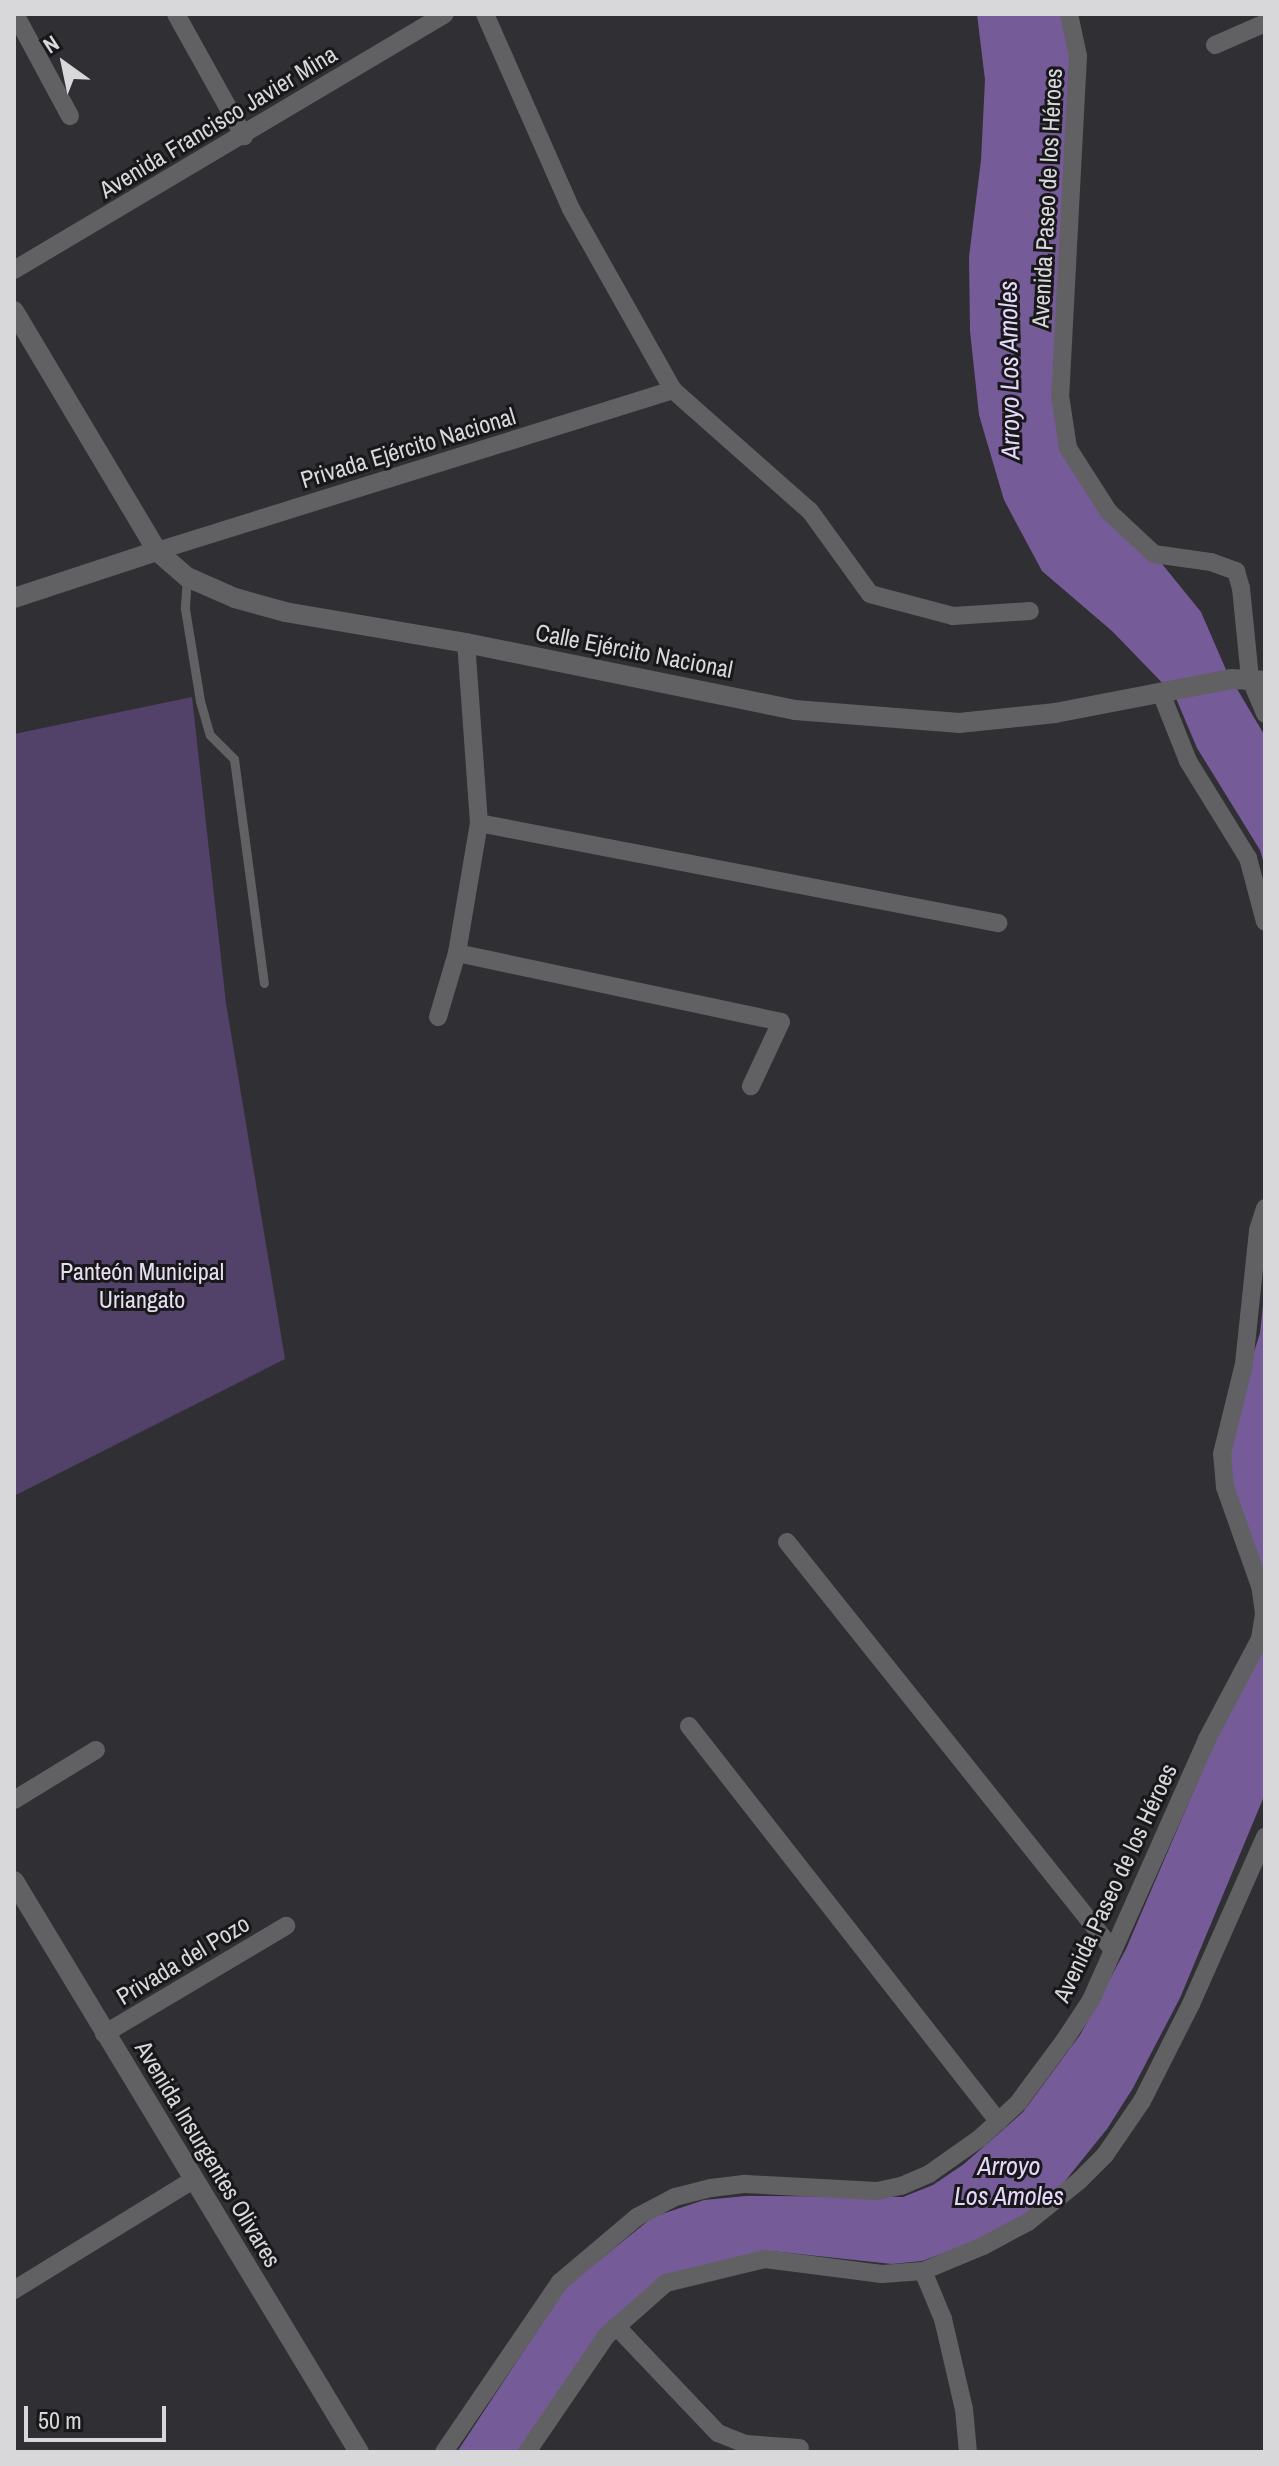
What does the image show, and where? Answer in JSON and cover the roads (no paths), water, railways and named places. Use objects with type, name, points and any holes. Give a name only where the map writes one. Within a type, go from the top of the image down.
[{"type":"street","points":[[15,14],[70,116]]},
{"type":"street","points":[[176,14],[244,136]]},
{"type":"street","name":"Avenida Francisco Javier Mina","points":[[14,270],[445,14]]},
{"type":"street","points":[[485,14],[571,209],[673,390],[810,511],[870,594],[953,616],[1030,611]]},
{"type":"street","name":"Avenida Paseo de los Héroes","points":[[1069,14],[1078,56],[1060,395],[1068,448],[1109,512],[1154,554],[1211,562],[1236,571],[1241,588],[1249,679],[1265,714]]},
{"type":"street","points":[[1215,45],[1265,23]]},
{"type":"street","name":"Calle Ejército Nacional","points":[[14,311],[157,551],[187,577],[235,598],[285,612],[466,643],[795,710],[959,723],[1055,713],[1249,679]]},
{"type":"street","name":"Privada Ejército Nacional","points":[[157,551],[673,390]]},
{"type":"street","points":[[14,598],[157,551]]},
{"type":"street","points":[[438,1017],[457,953],[479,823],[466,643]]},
{"type":"street","points":[[1165,692],[1188,761],[1248,858],[1265,922]]},
{"type":"street","points":[[479,823],[998,923]]},
{"type":"street","points":[[457,953],[781,1022],[751,1086]]},
{"type":"street","name":"Avenida Paseo de los Héroes","points":[[444,2452],[560,2282],[637,2217],[675,2197],[711,2188],[746,2184],[877,2191],[901,2186],[929,2174],[998,2121],[1018,2103],[1064,2041],[1091,2000],[1211,1729],[1260,1639],[1264,1613],[1260,1586],[1225,1487],[1222,1454],[1246,1352],[1258,1230],[1265,1208]]},
{"type":"street","points":[[787,1542],[1113,1950]]},
{"type":"street","points":[[689,1726],[998,2121]]},
{"type":"street","points":[[14,1800],[96,1750]]},
{"type":"street","points":[[527,2452],[616,2326],[666,2283],[765,2259],[882,2274],[923,2271],[983,2246],[1028,2222],[1105,2155],[1142,2101],[1184,2018],[1265,1837]]},
{"type":"street","name":"Avenida Insurgentes Olivares","points":[[14,1881],[359,2452]]},
{"type":"street","name":"Privada del Pozo","points":[[104,2034],[286,1926]]},
{"type":"street","points":[[14,2290],[193,2180]]},
{"type":"street","points":[[923,2271],[943,2319],[964,2409],[968,2452]]},
{"type":"street","points":[[616,2326],[718,2433],[745,2444],[800,2448]]},
{"type":"lane","points":[[187,577],[185,609],[200,701],[210,735],[234,759],[264,983]]},
{"type":"water","name":"Arroyo Los Amoles","points":[[977,14],[1069,14],[1078,56],[1060,395],[1068,448],[1201,612],[1227,672],[1265,736],[1265,867],[1260,850],[1197,748],[1175,696],[1112,631],[1042,571],[1004,500],[979,415],[970,331],[969,257],[981,160],[985,80]]},
{"type":"water","points":[[1265,1286],[1265,1579],[1236,1504],[1229,1458],[1240,1396],[1260,1333]]},
{"type":"water","name":"Arroyo Los Amoles","points":[[1265,1639],[1265,1794],[1180,1998],[1133,2088],[1107,2129],[1061,2186],[1032,2214],[987,2237],[922,2261],[892,2264],[771,2251],[661,2278],[605,2327],[521,2452],[457,2452],[566,2287],[653,2217],[704,2200],[746,2196],[903,2197],[933,2185],[964,2164],[1023,2112],[1080,2035],[1126,1949],[1227,1713]]},
{"type":"park label","name":"Panteón Municipal Uriangato","points":[[142,1286]]}]
